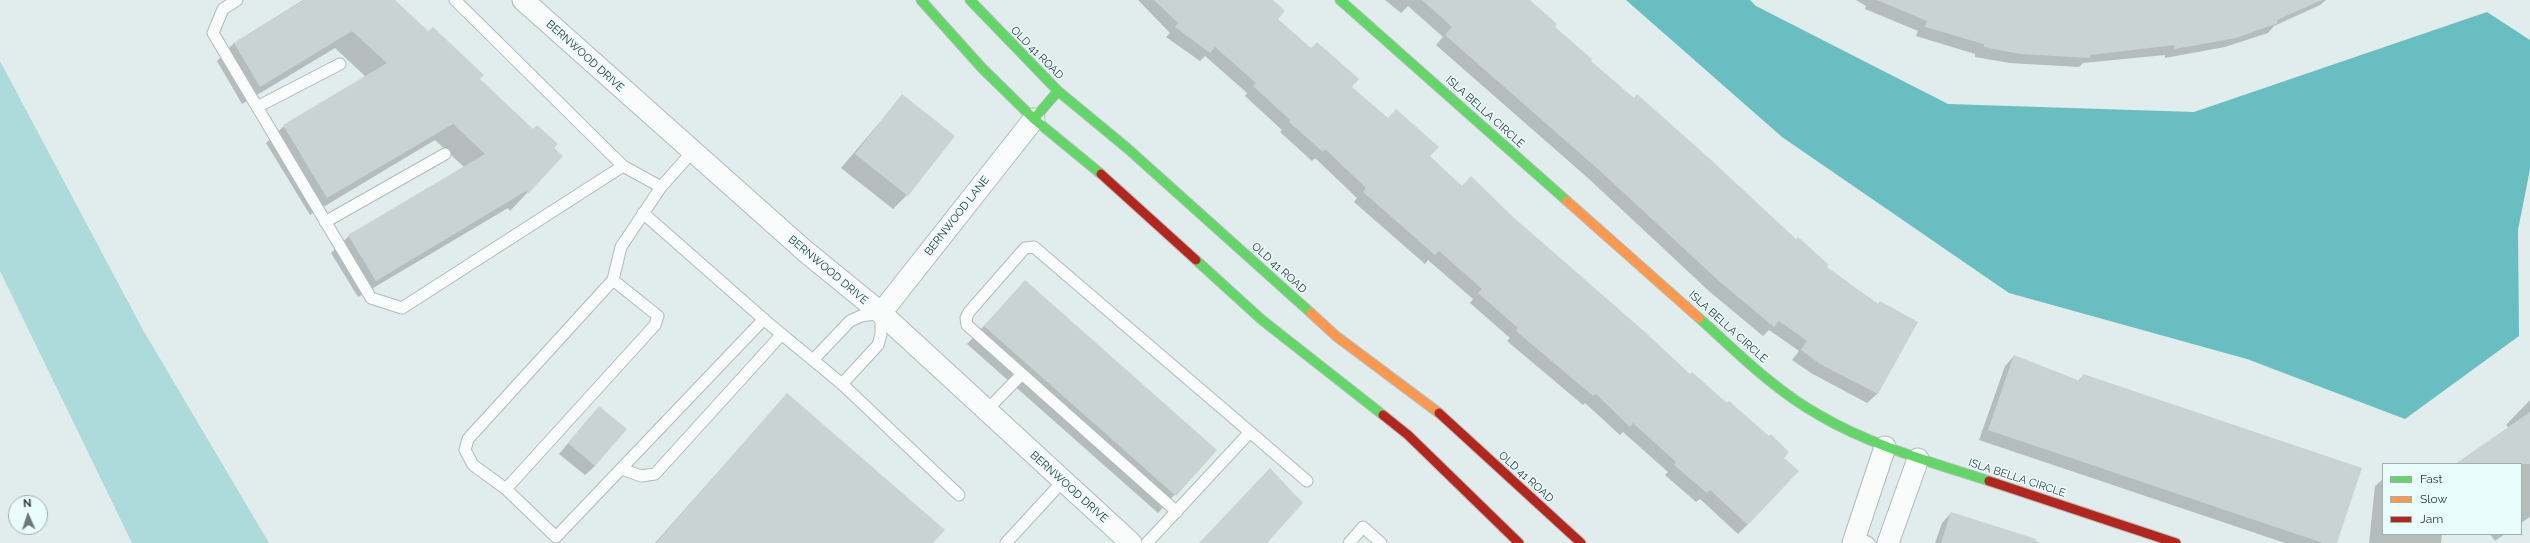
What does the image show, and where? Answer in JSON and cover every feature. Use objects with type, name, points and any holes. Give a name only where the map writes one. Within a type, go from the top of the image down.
[{"type":"street","name":"BERNWOOD DRIVE","points":[[523,0],[805,251],[881,314],[1062,482],[1131,543]]},
{"type":"street","points":[[921,0],[982,68],[1034,120],[1103,176],[1262,320],[1408,435],[1520,543]]},
{"type":"street","name":"OLD 41 ROAD","points":[[970,0],[1058,91],[1127,148],[1336,336],[1432,407],[1581,543]]},
{"type":"street","name":"ISLA BELLA CIRCLE","points":[[1340,0],[1778,388],[1818,415],[1856,435],[1918,459],[2176,543]]},
{"type":"street","points":[[1034,120],[1058,91]]},
{"type":"street","name":"BERNWOOD LANE","points":[[881,314],[1034,120]]},
{"type":"street","points":[[1859,541],[1885,447]]},
{"type":"street","points":[[1888,543],[1918,459]]},
{"type":"lane","points":[[237,0],[223,9],[213,33],[371,298],[402,308],[623,166]]},
{"type":"lane","points":[[455,0],[623,166],[661,187]]},
{"type":"lane","points":[[257,107],[340,64]]},
{"type":"lane","points":[[692,151],[661,187],[621,247],[613,280],[468,439],[465,450],[474,465],[506,489],[556,537],[764,319]]},
{"type":"lane","points":[[326,222],[444,154]]},
{"type":"lane","points":[[644,213],[764,319],[842,384],[959,495]]},
{"type":"lane","points":[[1177,512],[967,325],[966,318],[969,312],[1025,248],[1030,246],[1034,247],[1307,481]]},
{"type":"lane","points":[[506,489],[655,325],[658,316],[613,280]]},
{"type":"lane","points":[[813,360],[850,321],[861,316],[881,314],[881,334],[878,345],[842,384]]},
{"type":"lane","points":[[622,469],[641,476],[655,474],[782,334]]},
{"type":"lane","points":[[986,411],[1022,374]]},
{"type":"lane","points":[[1147,543],[1250,432]]},
{"type":"lane","points":[[1006,543],[1062,482]]},
{"type":"lane","points":[[1349,543],[1364,527],[1381,543]]},
{"type":"shaded area","points":[[0,61],[143,330],[269,543],[132,543],[0,271]]},
{"type":"water","points":[[1626,0],[1750,0],[1756,6],[1948,104],[2194,112],[2487,12],[2530,40],[2530,169],[2518,230],[2519,336],[2405,419],[2247,359],[2009,293],[1782,137]]},
{"type":"building","points":[[304,0],[395,0],[428,31],[433,27],[484,75],[480,79],[533,129],[537,125],[558,144],[554,148],[563,156],[528,194],[526,191],[376,281],[348,235],[485,154],[453,124],[327,198],[283,125],[387,63],[352,31],[260,87],[234,43]]},
{"type":"building","points":[[1154,0],[1273,0],[1285,11],[1278,19],[1311,48],[1317,42],[1359,79],[1352,87],[1388,118],[1396,109],[1439,147],[1430,156],[1462,186],[1471,176],[1512,216],[1645,332],[1690,374],[1692,372],[1727,403],[1729,401],[1769,436],[1771,434],[1789,452],[1784,458],[1799,471],[1748,525],[1710,490],[1707,493],[1674,465],[1676,462],[1633,423],[1630,427],[1596,394],[1593,396],[1516,331],[1518,328],[1478,293],[1482,289],[1439,251],[1435,255],[1363,192],[1366,188],[1325,149],[1323,152],[1289,122],[1290,120],[1253,86],[1256,83],[1215,47],[1210,53],[1175,27],[1178,23]]},
{"type":"building","points":[[1422,0],[1530,0],[1557,24],[1555,27],[1592,59],[1591,61],[1634,98],[1637,94],[1796,239],[1798,237],[1829,265],[1827,267],[1878,304],[1880,301],[1918,322],[1878,394],[1820,364],[1801,350],[1807,341],[1779,321],[1774,327],[1720,282],[1599,170],[1445,35],[1452,27]]},
{"type":"building","points":[[1877,0],[2322,0],[2277,20],[2278,23],[2236,38],[2175,49],[2174,45],[2090,55],[2090,58],[2020,54],[1984,47],[1984,44],[1925,27],[1927,21]]},
{"type":"building","points":[[902,94],[955,136],[908,196],[855,154]]},
{"type":"building","points":[[1025,280],[1217,450],[1176,496],[984,326]]},
{"type":"building","points":[[2014,355],[2080,381],[2083,374],[2362,468],[2337,543],[2323,543],[1988,430]]},
{"type":"building","points":[[787,393],[945,530],[933,543],[656,543]]},
{"type":"building","points":[[599,406],[627,429],[595,466],[568,443]]},
{"type":"building","points":[[2530,412],[2530,464],[2456,463]]},
{"type":"building","points":[[1270,468],[1303,503],[1267,543],[1199,543]]},
{"type":"building","points":[[1951,512],[2036,539],[2035,543],[1941,543]]},
{"type":"traffic: fast","points":[[921,0],[982,68],[1034,119],[1101,174]]},
{"type":"traffic: fast","points":[[970,0],[1058,91],[1127,148],[1311,313]]},
{"type":"traffic: fast","points":[[1340,0],[1567,201]]},
{"type":"traffic: fast","points":[[1034,119],[1058,91]]},
{"type":"traffic: fast","points":[[1196,260],[1262,320],[1383,415]]},
{"type":"traffic: fast","points":[[1699,318],[1771,382],[1802,405],[1819,415],[1860,436],[1924,460],[1989,481]]},
{"type":"traffic: slow","points":[[1567,201],[1699,318]]},
{"type":"traffic: slow","points":[[1311,313],[1336,336],[1439,413]]},
{"type":"traffic: jam","points":[[1101,174],[1196,260]]},
{"type":"traffic: jam","points":[[1439,413],[1581,543]]},
{"type":"traffic: jam","points":[[1383,415],[1408,435],[1519,543]]},
{"type":"traffic: jam","points":[[1989,481],[2176,543]]}]
